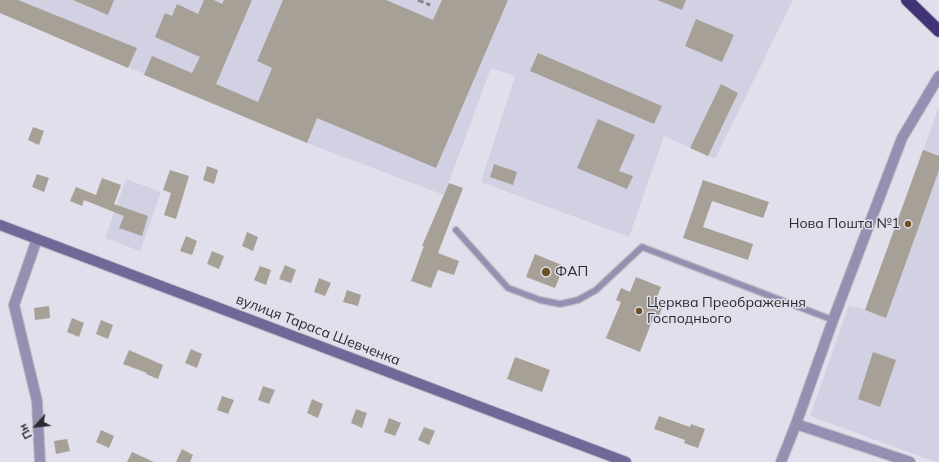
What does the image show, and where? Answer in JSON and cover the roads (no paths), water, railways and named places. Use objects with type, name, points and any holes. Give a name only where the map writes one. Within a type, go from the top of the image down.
[{"type":"highway","points":[[908,0],[939,31]]},
{"type":"street","points":[[781,462],[902,138],[939,76]]},
{"type":"street","name":"вулиця Тараса Шевченка","points":[[0,225],[626,462]]},
{"type":"street","points":[[37,239],[14,305],[37,401],[40,462]]},
{"type":"street","points":[[796,424],[910,462]]},
{"type":"lane","points":[[456,230],[508,288],[540,300],[560,304],[578,300],[596,290],[642,247],[833,320]]},
{"type":"railway","points":[[418,0],[430,5]]},
{"type":"place","name":"Нова Пошта №1","points":[[908,224]]},
{"type":"place","name":"ФАП","points":[[546,272]]},
{"type":"place","name":"Церква Преображення Господнього","points":[[639,311]]}]
